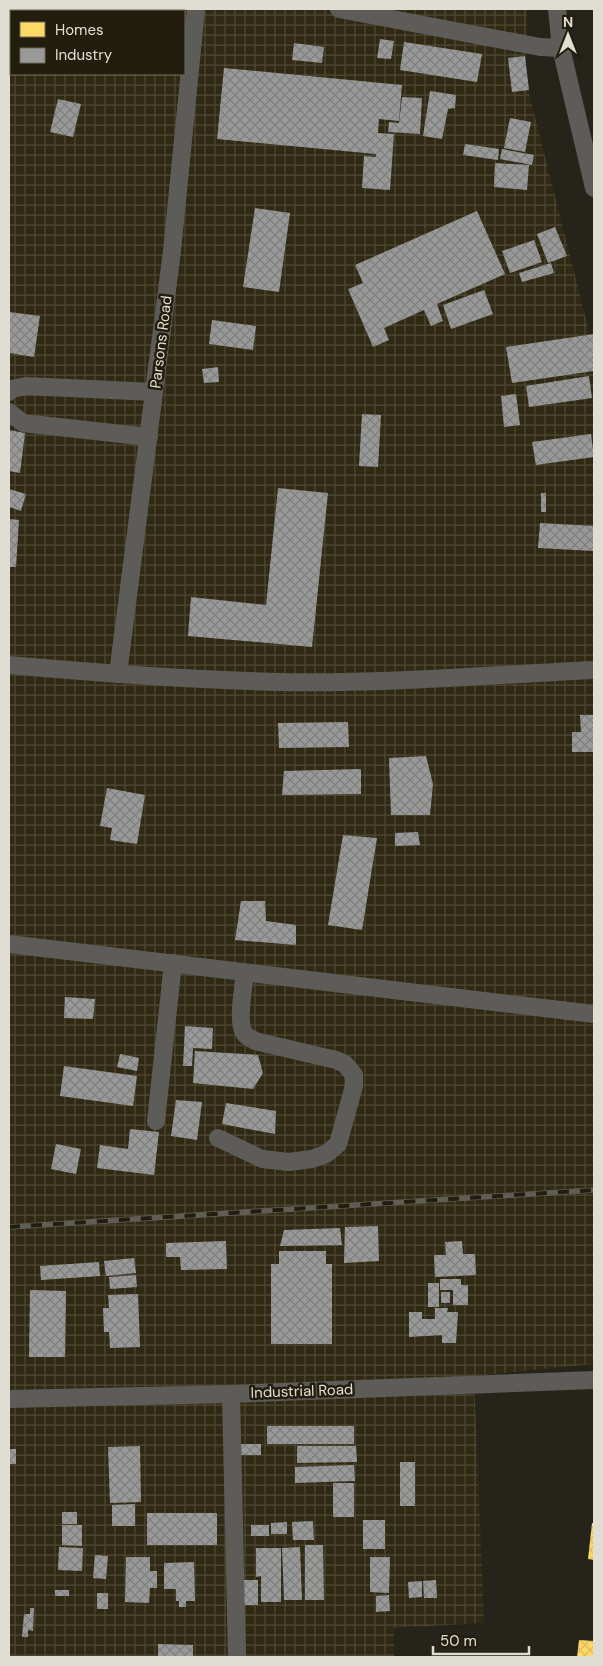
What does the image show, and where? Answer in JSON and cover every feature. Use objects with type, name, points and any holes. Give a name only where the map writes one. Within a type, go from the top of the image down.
[{"type":"street","name":"Parsons Road","points":[[118,674],[172,251],[196,9]]},
{"type":"street","points":[[339,9],[540,47],[562,48]]},
{"type":"street","points":[[557,9],[562,48],[594,188]]},
{"type":"street","points":[[9,392],[12,388],[26,386],[154,392]]},
{"type":"street","points":[[9,412],[23,423],[149,437]]},
{"type":"street","points":[[9,665],[118,674],[281,682],[386,680],[594,670]]},
{"type":"street","points":[[9,944],[594,1014]]},
{"type":"street","points":[[156,1121],[173,963]]},
{"type":"street","points":[[218,1138],[262,1159],[288,1162],[312,1159],[326,1154],[338,1144],[354,1086],[354,1075],[345,1064],[336,1060],[255,1040],[245,1034],[241,1026],[241,1012],[245,973]]},
{"type":"street","name":"Industrial Road","points":[[9,1399],[231,1394],[594,1380]]},
{"type":"street","points":[[231,1394],[237,1657]]},
{"type":"shaded area","points":[[9,9],[527,9],[525,77],[594,351],[594,1364],[474,1376],[484,1623],[394,1628],[394,1657],[9,1657]]},
{"type":"building: Homes","points":[[592,1523],[594,1523],[594,1560],[588,1559]]},
{"type":"building: Homes","points":[[579,1640],[594,1641],[594,1657],[577,1657]]},
{"type":"building: Industry","points":[[380,39],[394,41],[391,59],[377,58]]},
{"type":"building: Industry","points":[[404,42],[482,54],[477,82],[400,70]]},
{"type":"building: Industry","points":[[294,43],[324,47],[322,63],[292,60]]},
{"type":"building: Industry","points":[[525,56],[529,90],[512,92],[508,58]]},
{"type":"building: Industry","points":[[224,68],[402,85],[399,121],[379,119],[378,133],[394,134],[390,190],[362,188],[364,156],[376,157],[376,154],[217,139]]},
{"type":"building: Industry","points":[[430,91],[456,95],[455,108],[448,109],[442,139],[423,136]]},
{"type":"building: Industry","points":[[402,97],[422,98],[420,134],[388,132],[389,122],[399,123]]},
{"type":"building: Industry","points":[[58,99],[81,104],[73,137],[50,132]]},
{"type":"building: Industry","points":[[510,118],[531,122],[525,152],[504,148]]},
{"type":"building: Industry","points":[[465,144],[499,149],[498,160],[463,155]]},
{"type":"building: Industry","points":[[502,149],[534,155],[532,165],[500,159]]},
{"type":"building: Industry","points":[[495,163],[529,165],[527,190],[494,187]]},
{"type":"building: Industry","points":[[255,208],[290,213],[279,292],[243,287]]},
{"type":"building: Industry","points":[[477,211],[505,274],[437,304],[443,321],[431,326],[424,310],[384,328],[389,340],[373,347],[348,289],[363,283],[355,265]]},
{"type":"building: Industry","points":[[555,227],[567,256],[548,263],[537,234]]},
{"type":"building: Industry","points":[[534,240],[542,262],[510,273],[502,251]]},
{"type":"building: Industry","points":[[551,263],[554,273],[522,282],[519,273]]},
{"type":"building: Industry","points":[[484,290],[493,314],[451,329],[443,305]]},
{"type":"building: Industry","points":[[9,312],[40,316],[34,357],[9,353]]},
{"type":"building: Industry","points":[[212,320],[256,326],[253,350],[209,344]]},
{"type":"building: Industry","points":[[594,334],[594,371],[512,383],[506,347]]},
{"type":"building: Industry","points":[[218,367],[219,382],[204,383],[202,369]]},
{"type":"building: Industry","points":[[589,376],[592,398],[529,407],[526,386]]},
{"type":"building: Industry","points":[[516,394],[520,425],[504,427],[501,396]]},
{"type":"building: Industry","points":[[362,414],[381,415],[378,467],[359,466]]},
{"type":"building: Industry","points":[[9,430],[25,433],[20,473],[9,471]]},
{"type":"building: Industry","points":[[591,434],[594,457],[536,465],[532,442]]},
{"type":"building: Industry","points":[[278,488],[328,493],[312,647],[188,636],[191,597],[266,605]]},
{"type":"building: Industry","points":[[9,489],[26,494],[21,511],[9,507]]},
{"type":"building: Industry","points":[[541,493],[546,493],[546,512],[541,512]]},
{"type":"building: Industry","points":[[9,519],[19,520],[16,567],[9,567]]},
{"type":"building: Industry","points":[[540,523],[594,526],[594,551],[538,548]]},
{"type":"building: Industry","points":[[580,715],[594,715],[594,752],[572,752],[572,732],[581,732]]},
{"type":"building: Industry","points":[[348,722],[349,747],[279,748],[278,723]]},
{"type":"building: Industry","points":[[426,756],[433,784],[430,815],[391,815],[389,758]]},
{"type":"building: Industry","points":[[361,769],[361,794],[282,795],[284,771]]},
{"type":"building: Industry","points":[[107,788],[145,795],[137,844],[110,840],[112,828],[100,826]]},
{"type":"building: Industry","points":[[418,832],[420,845],[395,846],[395,833]]},
{"type":"building: Industry","points":[[343,835],[377,838],[362,930],[328,925]]},
{"type":"building: Industry","points":[[241,901],[265,901],[266,921],[296,925],[296,945],[235,940]]},
{"type":"building: Industry","points":[[65,997],[95,999],[93,1019],[64,1018]]},
{"type":"building: Industry","points":[[185,1026],[213,1028],[212,1049],[193,1048],[192,1066],[183,1066]]},
{"type":"building: Industry","points":[[195,1051],[258,1055],[263,1073],[253,1089],[193,1083]]},
{"type":"building: Industry","points":[[120,1054],[139,1058],[137,1071],[117,1067]]},
{"type":"building: Industry","points":[[64,1066],[137,1076],[133,1106],[60,1096]]},
{"type":"building: Industry","points":[[176,1100],[202,1102],[197,1140],[171,1136]]},
{"type":"building: Industry","points":[[226,1103],[276,1111],[275,1134],[222,1124]]},
{"type":"building: Industry","points":[[130,1129],[159,1132],[154,1175],[97,1168],[100,1145],[128,1149]]},
{"type":"building: Industry","points":[[56,1144],[81,1149],[76,1174],[51,1169]]},
{"type":"building: Industry","points":[[378,1226],[379,1261],[344,1263],[345,1227]]},
{"type":"building: Industry","points":[[340,1228],[342,1245],[280,1246],[284,1230]]},
{"type":"building: Industry","points":[[226,1241],[227,1269],[181,1270],[180,1257],[166,1257],[166,1243]]},
{"type":"building: Industry","points":[[462,1241],[463,1254],[475,1254],[476,1275],[435,1277],[434,1255],[446,1255],[445,1242]]},
{"type":"building: Industry","points":[[279,1251],[326,1251],[326,1264],[332,1264],[332,1344],[271,1344],[271,1264],[279,1264]]},
{"type":"building: Industry","points":[[134,1258],[136,1273],[106,1276],[104,1261]]},
{"type":"building: Industry","points":[[99,1262],[100,1276],[41,1280],[40,1266]]},
{"type":"building: Industry","points":[[136,1275],[137,1287],[110,1289],[109,1277]]},
{"type":"building: Industry","points":[[440,1279],[461,1279],[461,1285],[468,1285],[468,1305],[453,1305],[453,1290],[440,1290]]},
{"type":"building: Industry","points":[[428,1283],[439,1283],[439,1307],[428,1307]]},
{"type":"building: Industry","points":[[30,1290],[66,1291],[65,1357],[29,1357]]},
{"type":"building: Industry","points":[[441,1292],[450,1292],[450,1303],[441,1303]]},
{"type":"building: Industry","points":[[138,1294],[140,1347],[110,1348],[109,1332],[104,1332],[103,1308],[109,1308],[108,1295]]},
{"type":"building: Industry","points":[[435,1308],[448,1308],[447,1312],[458,1312],[456,1343],[442,1343],[442,1335],[409,1337],[409,1312],[422,1312],[422,1319],[435,1319]]},
{"type":"building: Industry","points":[[267,1426],[354,1426],[354,1444],[267,1444]]},
{"type":"building: Industry","points":[[240,1444],[261,1444],[261,1455],[240,1455]]},
{"type":"building: Industry","points":[[140,1446],[141,1502],[110,1503],[108,1447]]},
{"type":"building: Industry","points":[[297,1446],[356,1446],[357,1462],[297,1463]]},
{"type":"building: Industry","points":[[9,1449],[16,1449],[16,1464],[9,1464]]},
{"type":"building: Industry","points":[[400,1462],[415,1462],[415,1506],[400,1506]]},
{"type":"building: Industry","points":[[354,1465],[355,1481],[295,1483],[295,1467]]},
{"type":"building: Industry","points":[[333,1483],[354,1483],[354,1517],[333,1517]]},
{"type":"building: Industry","points":[[135,1504],[135,1526],[112,1526],[112,1505]]},
{"type":"building: Industry","points":[[62,1512],[77,1512],[77,1524],[62,1524]]},
{"type":"building: Industry","points":[[147,1513],[217,1513],[217,1545],[147,1545]]},
{"type":"building: Industry","points":[[363,1520],[385,1520],[385,1549],[363,1549]]},
{"type":"building: Industry","points":[[313,1521],[314,1540],[293,1540],[292,1522]]},
{"type":"building: Industry","points":[[287,1522],[287,1534],[271,1534],[271,1523]]},
{"type":"building: Industry","points":[[62,1525],[82,1525],[82,1546],[62,1545]]},
{"type":"building: Industry","points":[[251,1525],[269,1525],[269,1536],[251,1536]]},
{"type":"building: Industry","points":[[305,1545],[323,1545],[324,1600],[305,1600]]},
{"type":"building: Industry","points":[[59,1547],[83,1548],[82,1571],[58,1570]]},
{"type":"building: Industry","points":[[300,1547],[302,1600],[284,1600],[282,1548]]},
{"type":"building: Industry","points":[[256,1548],[281,1548],[281,1602],[261,1602],[261,1576],[256,1577]]},
{"type":"building: Industry","points":[[95,1555],[108,1556],[106,1579],[93,1578]]},
{"type":"building: Industry","points":[[126,1557],[150,1557],[150,1571],[157,1571],[157,1588],[150,1588],[149,1603],[125,1602]]},
{"type":"building: Industry","points":[[370,1557],[390,1557],[389,1593],[370,1592]]},
{"type":"building: Industry","points":[[194,1562],[195,1601],[186,1601],[186,1607],[179,1607],[179,1601],[176,1601],[176,1589],[164,1589],[164,1563]]},
{"type":"building: Industry","points":[[243,1580],[258,1580],[258,1605],[243,1605]]},
{"type":"building: Industry","points":[[436,1580],[437,1598],[424,1598],[423,1581]]},
{"type":"building: Industry","points":[[422,1581],[422,1597],[409,1598],[408,1582]]},
{"type":"building: Industry","points":[[55,1590],[69,1590],[69,1596],[55,1596]]},
{"type":"building: Industry","points":[[97,1593],[108,1593],[108,1609],[97,1609]]},
{"type":"building: Industry","points":[[389,1595],[390,1611],[376,1612],[376,1596]]},
{"type":"building: Industry","points":[[30,1608],[34,1608],[33,1631],[28,1630],[28,1637],[22,1637],[24,1614],[30,1614]]},
{"type":"building: Industry","points":[[158,1644],[193,1645],[193,1657],[158,1657]]},
{"type":"railway","points":[[9,1227],[594,1190]]}]
